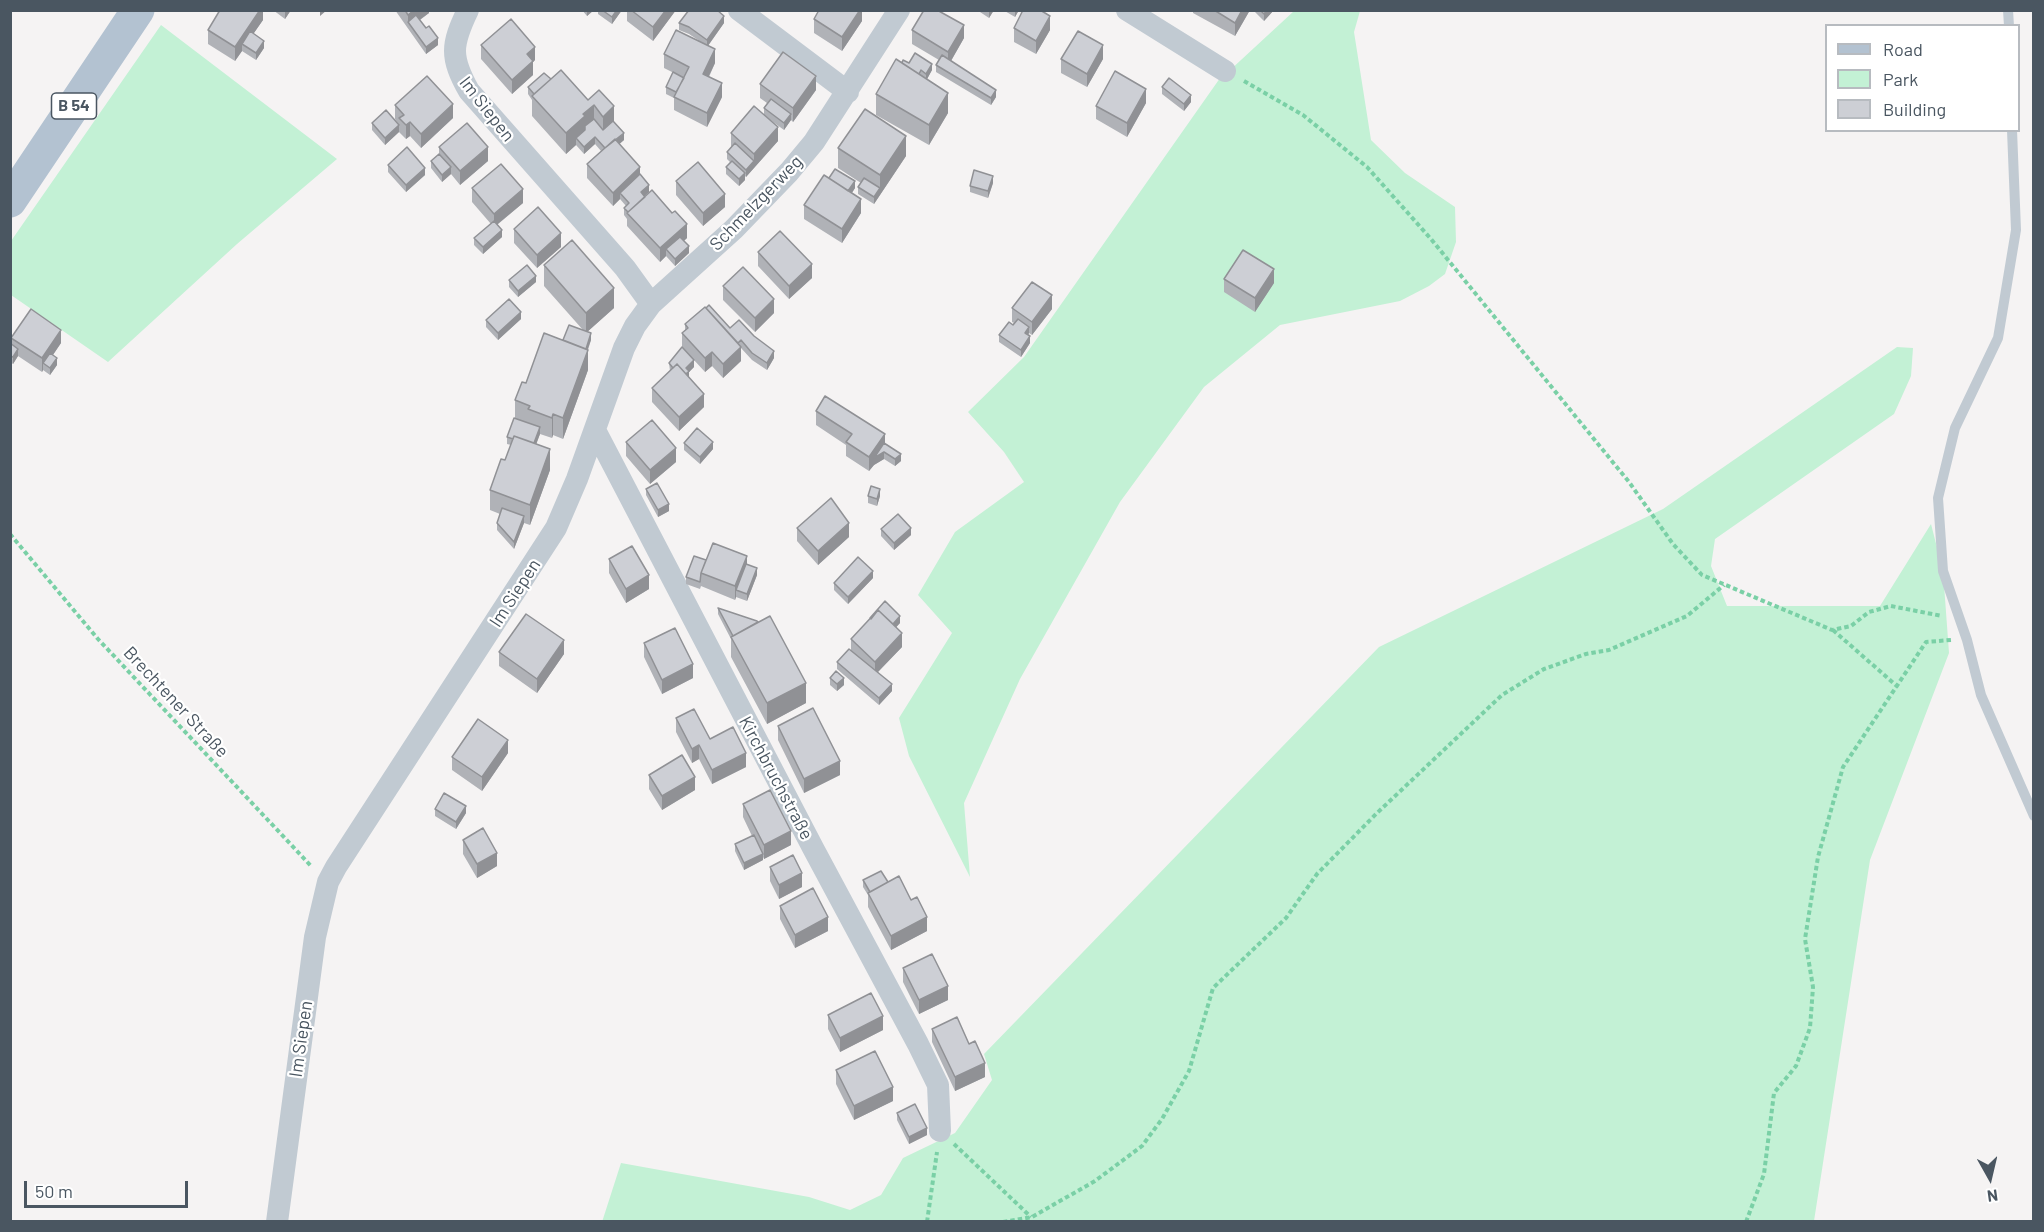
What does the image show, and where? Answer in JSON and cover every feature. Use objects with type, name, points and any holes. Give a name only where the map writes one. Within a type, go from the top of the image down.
[{"type":"main road","name":"B 54","points":[[10,201],[138,10]]},
{"type":"street","name":"Im Siepen","points":[[277,1221],[315,937],[328,882],[344,853],[556,528],[595,430],[624,348],[651,304],[625,268],[469,91],[458,70],[453,53],[456,36],[468,10]]},
{"type":"street","points":[[740,10],[848,92]]},
{"type":"street","name":"Schmelzgerweg","points":[[651,304],[734,229],[789,172],[814,142],[848,92],[899,10]]},
{"type":"street","points":[[1127,10],[1225,71]]},
{"type":"street","name":"Kirchbruchstraße","points":[[595,430],[918,1044],[938,1085],[940,1131]]},
{"type":"lane","points":[[2012,132],[2016,230],[1998,338],[1955,428],[1938,498],[1942,571],[1967,640],[1980,695],[2034,816]]},
{"type":"path","points":[[1225,71],[1303,115],[1367,167],[1431,238],[1607,455],[1673,544],[1702,574],[1832,630],[1898,687]]},
{"type":"path","name":"Brechtener Straße","points":[[10,534],[98,639],[298,854],[328,882]]},
{"type":"path","points":[[1003,1221],[1032,1217],[1095,1181],[1142,1146],[1162,1119],[1189,1071],[1214,988],[1286,918],[1317,874],[1376,814],[1502,695],[1544,669],[1586,654],[1609,650],[1687,616],[1724,585]]},
{"type":"path","points":[[1832,630],[1851,626],[1869,612],[1891,606],[1958,619]]},
{"type":"path","points":[[1746,1221],[1764,1174],[1774,1093],[1796,1066],[1810,1028],[1813,987],[1805,939],[1818,857],[1844,767],[1926,642],[1967,640]]},
{"type":"path","points":[[940,1131],[1032,1217]]},
{"type":"path","points":[[927,1221],[940,1131]]},
{"type":"green space","points":[[1294,11],[1360,11],[1354,32],[1371,140],[1405,173],[1455,207],[1456,242],[1445,274],[1429,286],[1400,301],[1280,325],[1204,387],[1120,502],[1020,679],[964,803],[970,877],[909,756],[899,718],[952,633],[918,595],[955,532],[1024,482],[1004,452],[968,412],[1024,357],[1225,71],[1228,72]]},
{"type":"green space","points":[[161,25],[337,159],[237,244],[108,362],[11,295],[11,241]]},
{"type":"green space","points":[[1897,347],[1913,348],[1911,376],[1894,414],[1715,539],[1711,566],[1727,606],[1880,606],[1931,524],[1943,571],[1949,653],[1870,860],[1814,1221],[602,1222],[621,1163],[809,1197],[850,1210],[881,1195],[903,1158],[955,1133],[992,1080],[984,1054],[1379,647],[1663,509]]},
{"type":"building","points":[[220,10],[260,10],[235,47],[208,30]]},
{"type":"building","points":[[602,10],[617,10],[612,17]]},
{"type":"building","points":[[631,10],[666,10],[653,27]]},
{"type":"building","points":[[689,10],[717,10],[724,16],[707,40],[679,23]]},
{"type":"building","points":[[819,10],[860,10],[842,37],[814,19]]},
{"type":"building","points":[[924,10],[937,10],[964,25],[948,52],[912,30]]},
{"type":"building","points":[[1023,10],[1040,10],[1050,16],[1036,41],[1014,28]]},
{"type":"building","points":[[1214,10],[1242,10],[1235,23]]},
{"type":"building","points":[[416,15],[438,38],[426,47],[408,22]]},
{"type":"building","points":[[511,19],[535,47],[527,54],[533,61],[512,80],[481,45]]},
{"type":"building","points":[[676,30],[715,49],[703,74],[722,83],[707,113],[674,97],[689,67],[664,54]]},
{"type":"building","points":[[250,31],[264,41],[256,53],[242,44]]},
{"type":"building","points":[[1078,31],[1103,45],[1087,74],[1061,59]]},
{"type":"building","points":[[783,52],[816,76],[793,108],[760,84]]},
{"type":"building","points":[[915,53],[932,64],[926,74],[921,70],[919,74],[902,63],[903,60],[909,63]]},
{"type":"building","points":[[942,55],[996,90],[991,98],[936,65]]},
{"type":"building","points":[[896,59],[948,93],[929,125],[876,94]]},
{"type":"building","points":[[561,70],[588,100],[599,90],[614,106],[603,117],[594,105],[566,133],[532,96]]},
{"type":"building","points":[[1115,71],[1146,89],[1127,123],[1096,106]]},
{"type":"building","points":[[673,72],[684,78],[676,92],[666,87]]},
{"type":"building","points":[[544,73],[551,79],[534,94],[528,87]]},
{"type":"building","points":[[427,76],[453,104],[421,134],[410,122],[406,125],[399,118],[404,115],[395,105]]},
{"type":"building","points":[[1169,78],[1191,95],[1184,104],[1162,87]]},
{"type":"building","points":[[771,99],[791,114],[784,123],[764,108]]},
{"type":"building","points":[[754,106],[778,127],[754,154],[731,133]]},
{"type":"building","points":[[865,109],[906,136],[880,175],[838,148]]},
{"type":"building","points":[[386,110],[399,125],[385,138],[372,123]]},
{"type":"building","points":[[594,119],[603,130],[613,121],[624,133],[605,148],[595,137],[584,147],[576,138]]},
{"type":"building","points":[[467,123],[488,147],[460,171],[439,147]]},
{"type":"building","points":[[615,139],[640,167],[613,193],[587,164]]},
{"type":"building","points":[[735,143],[754,161],[746,170],[727,152]]},
{"type":"building","points":[[407,147],[425,168],[406,185],[388,165]]},
{"type":"building","points":[[439,154],[451,167],[442,175],[431,161]]},
{"type":"building","points":[[732,161],[745,173],[739,179],[726,167]]},
{"type":"building","points":[[698,162],[725,194],[703,213],[676,181]]},
{"type":"building","points":[[501,164],[523,189],[494,214],[472,188]]},
{"type":"building","points":[[835,169],[855,181],[848,191],[829,178]]},
{"type":"building","points":[[974,170],[993,176],[988,191],[970,186]]},
{"type":"building","points":[[640,174],[649,185],[641,192],[645,197],[628,212],[624,208],[629,203],[620,193]]},
{"type":"building","points":[[824,175],[861,199],[842,229],[804,205]]},
{"type":"building","points":[[864,178],[880,188],[874,197],[858,187]]},
{"type":"building","points":[[652,190],[672,213],[675,211],[687,224],[660,248],[627,213]]},
{"type":"building","points":[[538,207],[561,233],[537,255],[514,229]]},
{"type":"building","points":[[494,221],[502,230],[483,247],[474,238]]},
{"type":"building","points":[[780,231],[812,264],[789,286],[758,252]]},
{"type":"building","points":[[680,237],[689,246],[675,259],[666,249]]},
{"type":"building","points":[[572,240],[614,288],[586,313],[544,265]]},
{"type":"building","points":[[1243,250],[1274,269],[1255,298],[1224,279]]},
{"type":"building","points":[[527,265],[536,276],[518,291],[509,280]]},
{"type":"building","points":[[743,267],[774,299],[755,318],[723,286]]},
{"type":"building","points":[[1032,282],[1052,295],[1032,322],[1012,308]]},
{"type":"building","points":[[509,299],[521,312],[498,333],[486,320]]},
{"type":"building","points":[[709,305],[730,328],[739,320],[754,336],[774,351],[767,363],[752,353],[741,340],[738,343],[706,308]]},
{"type":"building","points":[[705,307],[741,347],[723,364],[712,352],[705,358],[682,333],[688,328],[685,324]]},
{"type":"building","points":[[31,309],[61,330],[42,358],[11,338]]},
{"type":"building","points":[[1018,319],[1029,327],[1025,333],[1030,336],[1021,350],[999,335],[1009,322],[1013,325]]},
{"type":"building","points":[[569,325],[591,333],[586,349],[563,340]]},
{"type":"building","points":[[544,333],[588,350],[563,418],[553,414],[552,418],[528,409],[530,406],[515,400],[522,382],[526,383]]},
{"type":"building","points":[[10,343],[18,349],[13,357],[10,356]]},
{"type":"building","points":[[682,347],[694,360],[686,368],[689,371],[686,374],[677,364],[673,368],[669,363]]},
{"type":"building","points":[[50,353],[57,358],[50,368],[43,363]]},
{"type":"building","points":[[677,364],[704,394],[679,417],[652,388]]},
{"type":"building","points":[[825,396],[885,434],[869,457],[846,442],[852,434],[816,411]]},
{"type":"building","points":[[514,418],[540,427],[534,443],[514,436],[513,439],[507,437]]},
{"type":"building","points":[[652,420],[676,448],[650,470],[626,442]]},
{"type":"building","points":[[697,428],[713,442],[700,457],[684,443]]},
{"type":"building","points":[[514,436],[550,449],[530,505],[490,490],[501,459],[505,460]]},
{"type":"building","points":[[884,443],[901,454],[895,459],[884,452],[874,458]]},
{"type":"building","points":[[657,483],[669,504],[658,510],[646,489]]},
{"type":"building","points":[[871,486],[880,489],[877,499],[868,496]]},
{"type":"building","points":[[831,498],[849,523],[818,551],[797,528]]},
{"type":"building","points":[[502,508],[524,516],[514,542],[497,523]]},
{"type":"building","points":[[898,514],[911,528],[894,543],[881,529]]},
{"type":"building","points":[[713,543],[747,556],[735,586],[701,573]]},
{"type":"building","points":[[632,546],[649,575],[626,589],[609,559]]},
{"type":"building","points":[[694,556],[706,560],[700,582],[686,577]]},
{"type":"building","points":[[858,557],[873,571],[848,597],[834,583]]},
{"type":"building","points":[[746,564],[757,568],[747,594],[736,590]]},
{"type":"building","points":[[885,601],[900,616],[893,624],[878,610],[870,618]]},
{"type":"building","points":[[718,608],[757,621],[758,622],[733,636]]},
{"type":"building","points":[[878,610],[902,633],[875,662],[851,639]]},
{"type":"building","points":[[526,614],[564,640],[537,679],[499,652]]},
{"type":"building","points":[[770,616],[806,683],[767,703],[731,637]]},
{"type":"building","points":[[675,628],[693,664],[662,680],[644,643]]},
{"type":"building","points":[[849,649],[892,684],[879,698],[837,662]]},
{"type":"building","points":[[836,671],[844,678],[837,684],[830,678]]},
{"type":"building","points":[[813,708],[840,761],[804,779],[778,726]]},
{"type":"building","points":[[694,709],[710,739],[733,727],[746,753],[712,770],[699,745],[692,749],[676,718]]},
{"type":"building","points":[[478,719],[508,740],[482,777],[452,757]]},
{"type":"building","points":[[682,755],[695,777],[662,796],[649,775]]},
{"type":"building","points":[[770,790],[791,831],[764,845],[743,804]]},
{"type":"building","points":[[444,793],[466,806],[456,822],[435,809]]},
{"type":"building","points":[[483,828],[497,853],[477,864],[463,840]]},
{"type":"building","points":[[754,835],[763,854],[744,863],[735,844]]},
{"type":"building","points":[[793,855],[802,873],[779,885],[770,867]]},
{"type":"building","points":[[881,871],[888,882],[870,892],[863,880]]},
{"type":"building","points":[[899,876],[911,900],[917,897],[927,917],[891,936],[868,893]]},
{"type":"building","points":[[813,888],[828,917],[795,935],[780,906]]},
{"type":"building","points":[[932,954],[948,986],[919,1000],[903,968]]},
{"type":"building","points":[[871,993],[883,1016],[840,1038],[828,1015]]},
{"type":"building","points":[[957,1017],[969,1044],[975,1041],[985,1063],[955,1077],[932,1029]]},
{"type":"building","points":[[875,1051],[893,1087],[854,1106],[836,1070]]},
{"type":"building","points":[[915,1104],[927,1128],[909,1137],[897,1113]]}]
